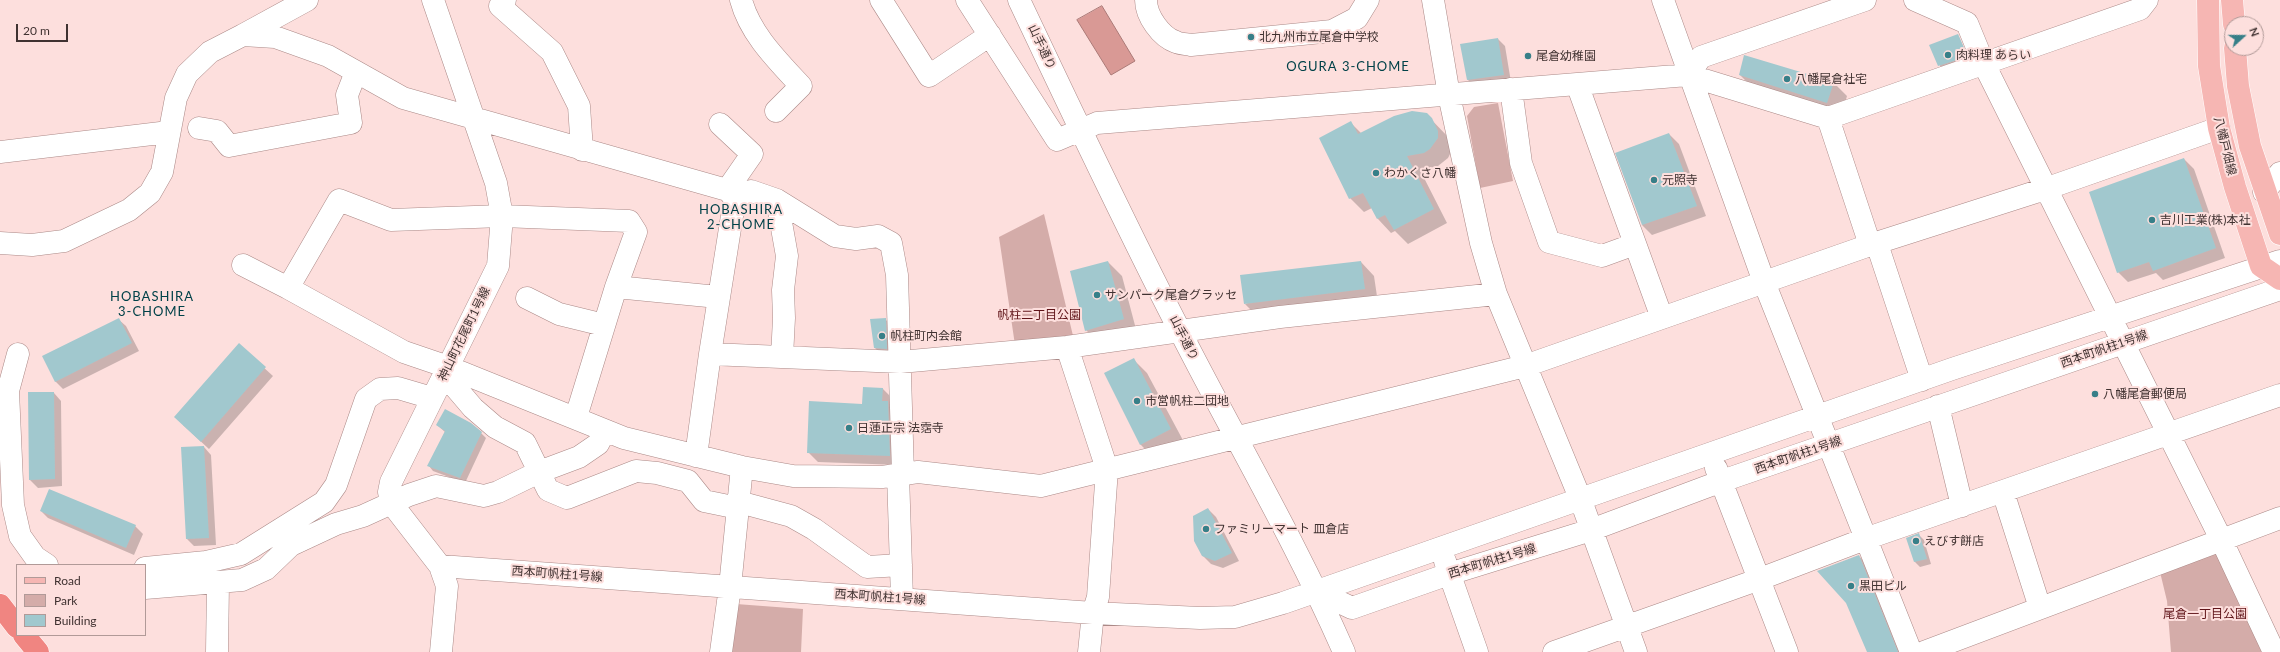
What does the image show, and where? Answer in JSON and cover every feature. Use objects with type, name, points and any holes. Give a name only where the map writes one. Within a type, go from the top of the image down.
[{"type":"highway","points":[[0,605],[16,626]]},
{"type":"highway","points":[[25,636],[38,652]]},
{"type":"main road","name":"八幡戸畑線","points":[[2208,0],[2209,66],[2219,128],[2235,187],[2271,264]]},
{"type":"main road","points":[[2232,0],[2233,16]]},
{"type":"main road","name":"八幡戸畑線","points":[[2236,56],[2238,86],[2250,146],[2264,192],[2280,234]]},
{"type":"main road","points":[[2271,264],[2280,279]]},
{"type":"street","points":[[0,243],[32,245],[64,241],[129,210],[150,193],[162,172],[176,98],[187,74],[210,52],[308,0]]},
{"type":"street","name":"神山町花尾町1号線","points":[[392,504],[389,492],[391,482],[498,266],[502,216],[496,183],[471,116],[433,0]]},
{"type":"street","points":[[505,0],[500,6],[552,52],[579,106],[582,150]]},
{"type":"street","points":[[741,0],[744,12],[768,50],[801,86],[776,111]]},
{"type":"street","points":[[880,0],[929,76],[990,35]]},
{"type":"street","points":[[967,0],[1056,140],[1097,123],[1688,75],[1828,118],[1983,62],[2140,9],[2147,0]]},
{"type":"street","name":"山手通り","points":[[1019,0],[1080,130],[1180,332],[1318,592],[1344,652]]},
{"type":"street","points":[[1146,0],[1146,7],[1153,21],[1163,33],[1175,42],[1192,45],[1332,31],[1357,18],[1368,0]]},
{"type":"street","points":[[1433,0],[1449,94],[1481,243],[1496,294],[1580,498],[1590,530],[1636,652]]},
{"type":"street","points":[[1663,0],[1688,75],[1764,282],[1911,652]]},
{"type":"street","points":[[1688,75],[1701,58],[1865,0]]},
{"type":"street","points":[[1915,0],[1967,24]]},
{"type":"street","points":[[1958,0],[1983,62],[2045,189],[2221,539],[2274,652]]},
{"type":"street","points":[[243,35],[275,37],[328,56],[403,98],[471,116],[731,193],[751,191],[777,200],[835,236],[856,239],[878,236],[891,243],[896,275],[900,362],[902,599]]},
{"type":"street","points":[[199,128],[217,131],[229,146],[351,123],[348,95],[356,72]]},
{"type":"street","points":[[1576,84],[1662,318]]},
{"type":"street","points":[[1511,89],[1521,163],[1549,242],[1602,256],[1635,244]]},
{"type":"street","points":[[1828,118],[1922,380]]},
{"type":"street","points":[[696,456],[731,193],[752,154],[720,124]]},
{"type":"street","points":[[243,265],[404,352],[446,371],[576,418],[624,438],[742,467],[793,476],[882,477],[918,472],[1041,486],[1236,439],[1525,366],[1764,282],[2045,189],[2219,128]]},
{"type":"street","points":[[0,152],[169,132]]},
{"type":"street","points":[[2264,192],[2280,173]]},
{"type":"street","points":[[288,288],[339,200],[391,220],[502,216],[629,221],[636,232],[616,287],[576,418]]},
{"type":"street","points":[[777,200],[787,256],[783,290],[784,318],[782,357]]},
{"type":"street","name":"西本町帆柱1号線","points":[[440,566],[1093,613],[1200,618],[1235,617],[1318,592],[1341,581],[1440,549],[1580,498],[1817,418],[1952,369],[2109,316],[2271,264]]},
{"type":"street","points":[[616,287],[718,297]]},
{"type":"street","name":"西本町帆柱1号線","points":[[1318,592],[1352,608],[1449,574],[1590,530],[1938,406],[2280,290]]},
{"type":"street","points":[[710,354],[900,362],[1067,347],[1280,317],[1496,294]]},
{"type":"street","points":[[527,298],[559,314],[604,325]]},
{"type":"street","points":[[1067,347],[1107,469],[1098,597],[1093,613],[1089,652]]},
{"type":"street","points":[[18,354],[8,391],[13,505],[20,536],[35,557],[46,564]]},
{"type":"street","points":[[1952,369],[1963,398]]},
{"type":"street","points":[[446,371],[473,408],[495,427],[525,443],[548,490],[567,498],[636,472],[657,473],[688,481],[704,501],[739,505],[792,516],[814,529],[867,567],[901,566]]},
{"type":"street","points":[[146,568],[206,562],[240,554],[324,502],[336,484],[366,399],[380,389],[398,388],[432,398]]},
{"type":"street","points":[[1554,652],[1760,579],[1865,539],[2280,395]]},
{"type":"street","points":[[1938,406],[1962,506]]},
{"type":"street","points":[[146,588],[242,580],[266,569],[291,545],[336,524],[363,516],[436,486],[484,496],[498,492],[539,472],[579,457],[598,444],[605,430]]},
{"type":"street","points":[[1710,453],[1787,652]]},
{"type":"street","points":[[720,652],[730,587],[742,467]]},
{"type":"street","points":[[2003,492],[2040,608]]},
{"type":"street","points":[[392,504],[440,566],[447,586],[441,652]]},
{"type":"street","points":[[1924,652],[2280,518]]},
{"type":"street","points":[[1440,549],[1477,652]]},
{"type":"street","points":[[217,652],[218,583]]},
{"type":"green space","points":[[1498,103],[1513,181],[1480,188],[1467,116],[1474,107]]},
{"type":"green space","name":"帆柱二丁目公園","points":[[1044,214],[1074,340],[1015,345],[999,237]]},
{"type":"green space","name":"尾倉一丁目公園","points":[[2210,552],[2218,554],[2265,652],[2171,652],[2167,601],[2160,572]]},
{"type":"green space","points":[[736,604],[803,609],[801,652],[729,652]]},
{"type":"shaded area","points":[[1102,6],[1135,61],[1111,75],[1077,20]]},
{"type":"building","name":"肉料理 あらい","points":[[1958,34],[1965,50],[1960,59],[1938,66],[1929,45]]},
{"type":"building","points":[[1498,38],[1504,75],[1467,80],[1460,44]]},
{"type":"building","name":"八幡尾倉社宅","points":[[1744,55],[1834,82],[1827,103],[1739,75]]},
{"type":"building","name":"わかくさ八幡","points":[[1412,111],[1427,113],[1432,118],[1438,131],[1438,138],[1430,149],[1424,153],[1407,156],[1434,209],[1394,230],[1385,215],[1377,219],[1363,193],[1349,199],[1319,138],[1351,121],[1358,134],[1394,116]]},
{"type":"building","name":"元照寺","points":[[1669,133],[1697,206],[1642,225],[1615,153]]},
{"type":"building","name":"吉川工業(株)本社","points":[[2184,158],[2216,248],[2153,271],[2149,262],[2117,273],[2089,192]]},
{"type":"building","name":"サンパーク尾倉グラッセ","points":[[1108,261],[1124,319],[1085,331],[1070,271]]},
{"type":"building","points":[[1361,261],[1365,289],[1244,304],[1240,275]]},
{"type":"building","points":[[119,318],[132,343],[55,382],[42,356]]},
{"type":"building","name":"帆柱町内会館","points":[[886,318],[887,349],[874,348],[870,319]]},
{"type":"building","points":[[239,343],[266,367],[201,442],[174,417]]},
{"type":"building","name":"市営帆柱二団地","points":[[1134,358],[1171,429],[1140,445],[1104,373]]},
{"type":"building","name":"日蓮正宗 法霑寺","points":[[863,387],[883,388],[882,401],[888,401],[890,456],[807,453],[809,401],[862,404]]},
{"type":"building","points":[[28,392],[54,392],[55,479],[29,480]]},
{"type":"building","points":[[445,409],[471,423],[482,432],[460,478],[427,466],[445,431],[436,425]]},
{"type":"building","points":[[204,446],[209,538],[186,539],[181,447]]},
{"type":"building","points":[[49,489],[136,525],[126,548],[40,511]]},
{"type":"building","name":"ファミリーマート 皿倉店","points":[[1208,508],[1232,553],[1215,561],[1202,556],[1194,541],[1193,516]]},
{"type":"building","points":[[1919,533],[1927,559],[1914,562],[1906,538]]},
{"type":"building","name":"黒田ビル","points":[[1859,555],[1898,652],[1867,652],[1846,603],[1817,571]]},
{"type":"place","name":"北九州市立尾倉中学校","points":[[1251,37]]},
{"type":"place","name":"肉料理 あらい","points":[[1948,55]]},
{"type":"place","name":"尾倉幼稚園","points":[[1528,56]]},
{"type":"place","name":"八幡尾倉社宅","points":[[1787,79]]},
{"type":"place","name":"わかくさ八幡","points":[[1376,173]]},
{"type":"place","name":"元照寺","points":[[1654,180]]},
{"type":"place","name":"吉川工業(株)本社","points":[[2152,220]]},
{"type":"place","name":"サンパーク尾倉グラッセ","points":[[1097,295]]},
{"type":"place","name":"帆柱町内会館","points":[[882,336]]},
{"type":"place","name":"八幡尾倉郵便局","points":[[2095,394]]},
{"type":"place","name":"市営帆柱二団地","points":[[1137,401]]},
{"type":"place","name":"日蓮正宗 法霑寺","points":[[849,428]]},
{"type":"place","name":"ファミリーマート 皿倉店","points":[[1206,529]]},
{"type":"place","name":"えびす餅店","points":[[1916,541]]},
{"type":"place","name":"黒田ビル","points":[[1851,586]]},
{"type":"district","name":"OGURA 3-CHOME","points":[[1348,67]]},
{"type":"district","name":"HOBASHIRA 2-CHOME","points":[[741,218]]},
{"type":"district","name":"HOBASHIRA 3-CHOME","points":[[152,304]]}]
